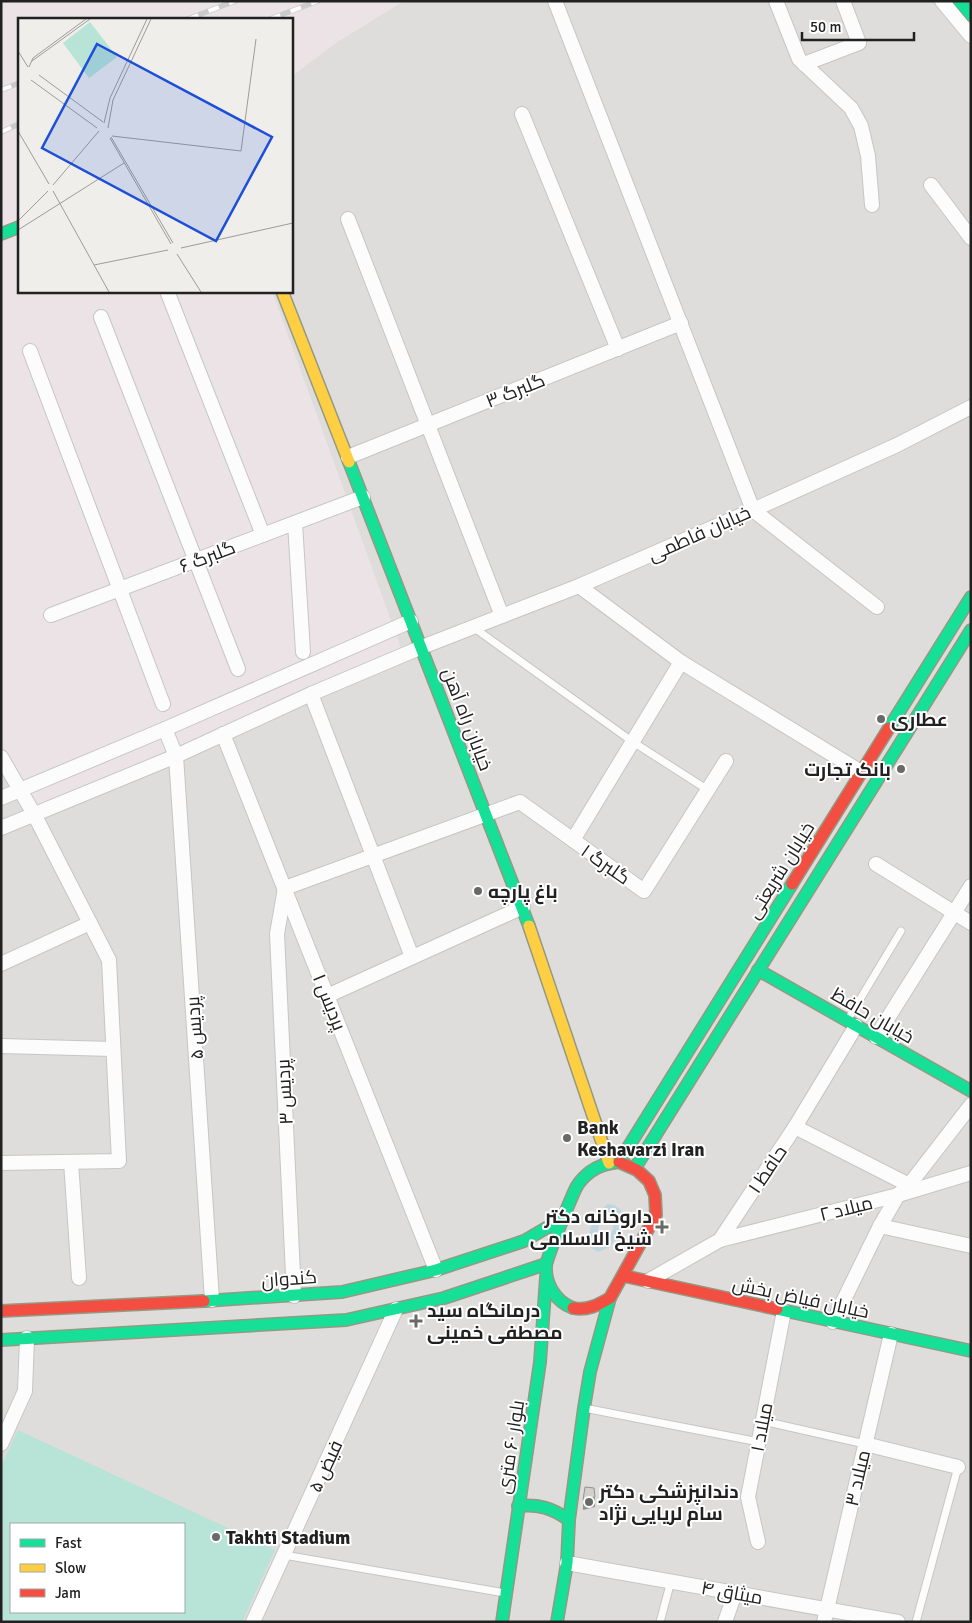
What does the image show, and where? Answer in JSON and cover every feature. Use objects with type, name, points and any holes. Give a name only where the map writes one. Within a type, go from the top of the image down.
[{"type":"street","points":[[555,1],[753,510],[876,607]]},
{"type":"street","points":[[776,1],[799,60],[851,108],[861,126],[868,156],[872,205]]},
{"type":"street","points":[[804,64],[859,43],[843,1]]},
{"type":"street","points":[[942,1],[971,36]]},
{"type":"street","points":[[959,1],[971,15]]},
{"type":"street","points":[[522,114],[618,349]]},
{"type":"street","points":[[931,185],[971,238]]},
{"type":"street","points":[[348,219],[502,616]]},
{"type":"street","points":[[1,234],[18,227]]},
{"type":"street","points":[[167,292],[263,535]]},
{"type":"street","name":"خیابان راه آهن","points":[[282,292],[523,907],[614,1162]]},
{"type":"street","points":[[101,317],[238,669]]},
{"type":"street","name":"گلبرگ ۳","points":[[348,457],[681,323]]},
{"type":"street","points":[[30,351],[163,704]]},
{"type":"street","name":"خیابان فاطمی","points":[[1,828],[176,756],[311,694],[422,647],[579,586],[897,445],[971,406]]},
{"type":"street","name":"گلبرگ ۶","points":[[51,615],[363,498]]},
{"type":"street","points":[[295,523],[303,652]]},
{"type":"street","points":[[579,586],[681,662],[861,772]]},
{"type":"street","name":"خیابان شریعتی","points":[[614,1162],[971,597]]},
{"type":"street","points":[[1,798],[165,729],[411,621]]},
{"type":"street","name":"خیابان شریعتی","points":[[635,1168],[971,630]]},
{"type":"street","points":[[573,840],[681,662]]},
{"type":"street","points":[[311,694],[412,957]]},
{"type":"street","name":"پردیس ۵","points":[[165,729],[176,756],[212,1300]]},
{"type":"street","name":"پردیس ۱","points":[[223,734],[436,1270]]},
{"type":"street","points":[[1,757],[21,789],[108,960],[119,1161],[1,1163]]},
{"type":"street","name":"گلبرگ ۱","points":[[487,815],[520,802],[644,891],[726,761]]},
{"type":"street","points":[[285,888],[487,815]]},
{"type":"street","points":[[876,864],[971,923]]},
{"type":"street","points":[[876,1037],[971,886]]},
{"type":"street","name":"پردیس ۳","points":[[285,888],[277,934],[294,1296]]},
{"type":"street","points":[[327,996],[523,907]]},
{"type":"street","points":[[1,964],[90,923]]},
{"type":"street","name":"خیابان حافظ","points":[[758,970],[971,1091]]},
{"type":"street","name":"حافظ ۱","points":[[648,1281],[720,1240],[795,1127],[851,1023]]},
{"type":"street","points":[[1,1046],[113,1049]]},
{"type":"street","points":[[833,1322],[880,1226],[898,1195],[910,1185],[971,1105]]},
{"type":"street","points":[[795,1127],[910,1185]]},
{"type":"street","points":[[72,1162],[79,1278]]},
{"type":"street","points":[[1,1339],[346,1320],[469,1290],[546,1264],[577,1187],[585,1176],[596,1167],[614,1162],[635,1168],[646,1176],[654,1188],[657,1201],[656,1215],[624,1276],[610,1298],[590,1372],[569,1520],[567,1563],[557,1622]]},
{"type":"street","name":"میلاد ۲","points":[[720,1240],[898,1195],[971,1173]]},
{"type":"street","name":"کندوان","points":[[1,1311],[342,1292],[436,1270],[524,1241],[565,1217]]},
{"type":"street","points":[[880,1226],[971,1246]]},
{"type":"street","name":"بلوار ۶۰ متری","points":[[502,1622],[540,1362],[546,1264]]},
{"type":"street","points":[[546,1276],[556,1298],[566,1305],[578,1309],[590,1309],[601,1305],[610,1298]]},
{"type":"street","name":"خیابان فیاض بخش","points":[[624,1276],[971,1351]]},
{"type":"street","name":"فیض ۵","points":[[253,1622],[396,1309]]},
{"type":"street","name":"میلاد ۱","points":[[758,1542],[748,1497],[784,1311]]},
{"type":"street","name":"میلاد ۳","points":[[825,1615],[891,1334]]},
{"type":"street","points":[[1,1444],[25,1391],[27,1338]]},
{"type":"street","points":[[865,1444],[958,1467]]},
{"type":"street","points":[[518,1506],[549,1506],[569,1520]]},
{"type":"street","name":"میثاق ۴","points":[[567,1563],[735,1593],[825,1615],[898,1622]]},
{"type":"street","points":[[725,1622],[735,1593]]},
{"type":"lane","points":[[473,627],[633,742],[708,790]]},
{"type":"lane","points":[[851,1023],[901,931]]},
{"type":"lane","points":[[584,1408],[759,1442]]},
{"type":"lane","points":[[763,1421],[865,1444]]},
{"type":"lane","points":[[916,1622],[958,1467]]},
{"type":"lane","points":[[284,1555],[505,1593]]},
{"type":"lane","points":[[660,1622],[671,1581]]},
{"type":"shaded area","points":[[1,1],[971,1],[971,1622],[1,1622]]},
{"type":"shaded area","points":[[1,1],[404,1],[336,43],[292,76],[292,18],[18,18],[18,292],[272,292],[406,662],[36,807],[1,747]]},
{"type":"green space","name":"Takhti Stadium","points":[[18,1430],[275,1550],[242,1622],[1,1622],[1,1466]]},
{"type":"water","points":[[608,1204],[614,1205],[621,1210],[622,1219],[616,1239],[610,1247],[598,1252],[591,1248],[589,1236],[592,1224],[599,1212]],"holes":[[[606,1216],[612,1218],[612,1231],[603,1241],[598,1238],[599,1226]]]},
{"type":"building","points":[[585,1487],[594,1488],[595,1497],[583,1500]]},
{"type":"railway","points":[[191,18],[235,1]]},
{"type":"railway","points":[[273,18],[318,1]]},
{"type":"railway","points":[[1,90],[18,83]]},
{"type":"railway","points":[[1,132],[18,124]]},
{"type":"traffic: fast","points":[[959,1],[971,15]]},
{"type":"traffic: fast","points":[[1,234],[18,227]]},
{"type":"traffic: fast","points":[[349,462],[529,926]]},
{"type":"traffic: fast","points":[[889,728],[971,597]]},
{"type":"traffic: fast","points":[[635,1168],[971,630]]},
{"type":"traffic: fast","points":[[619,1162],[792,884]]},
{"type":"traffic: fast","points":[[758,970],[971,1091]]},
{"type":"traffic: fast","points":[[573,1308],[561,1301],[553,1292],[547,1279],[547,1260],[578,1184],[586,1175],[597,1168],[619,1162]]},
{"type":"traffic: fast","points":[[204,1301],[342,1292],[436,1270],[524,1241],[565,1217]]},
{"type":"traffic: fast","points":[[1,1340],[346,1320],[444,1298],[546,1264]]},
{"type":"traffic: fast","points":[[502,1622],[540,1362],[546,1278]]},
{"type":"traffic: fast","points":[[557,1622],[567,1563],[569,1520],[584,1408],[590,1372],[610,1298]]},
{"type":"traffic: fast","points":[[777,1309],[971,1351]]},
{"type":"traffic: fast","points":[[518,1506],[545,1508],[557,1512],[569,1520]]},
{"type":"traffic: slow","points":[[282,292],[349,462]]},
{"type":"traffic: slow","points":[[529,926],[609,1163]]},
{"type":"traffic: jam","points":[[792,884],[889,728]]},
{"type":"traffic: jam","points":[[573,1308],[588,1308],[610,1298],[656,1215],[655,1195],[649,1181],[637,1170],[619,1162]]},
{"type":"traffic: jam","points":[[624,1276],[777,1309]]},
{"type":"traffic: jam","points":[[1,1311],[204,1301]]},
{"type":"place","name":"عطاری","points":[[881,719]]},
{"type":"place","name":"بانک تجارت","points":[[901,769]]},
{"type":"place","name":"باغ پارچه","points":[[478,891]]},
{"type":"place","name":"Bank Keshavarzi Iran","points":[[567,1138]]},
{"type":"place","name":"داروخانه دکتر شیخ الاسلامی","points":[[662,1227]]},
{"type":"place","name":"درمانگاه سید مصطفی خمینی","points":[[416,1321]]},
{"type":"place","name":"دندانپزشکی دکتر سام لریایی نژاد","points":[[589,1502]]},
{"type":"place","name":"Takhti Stadium","points":[[216,1537]]}]
